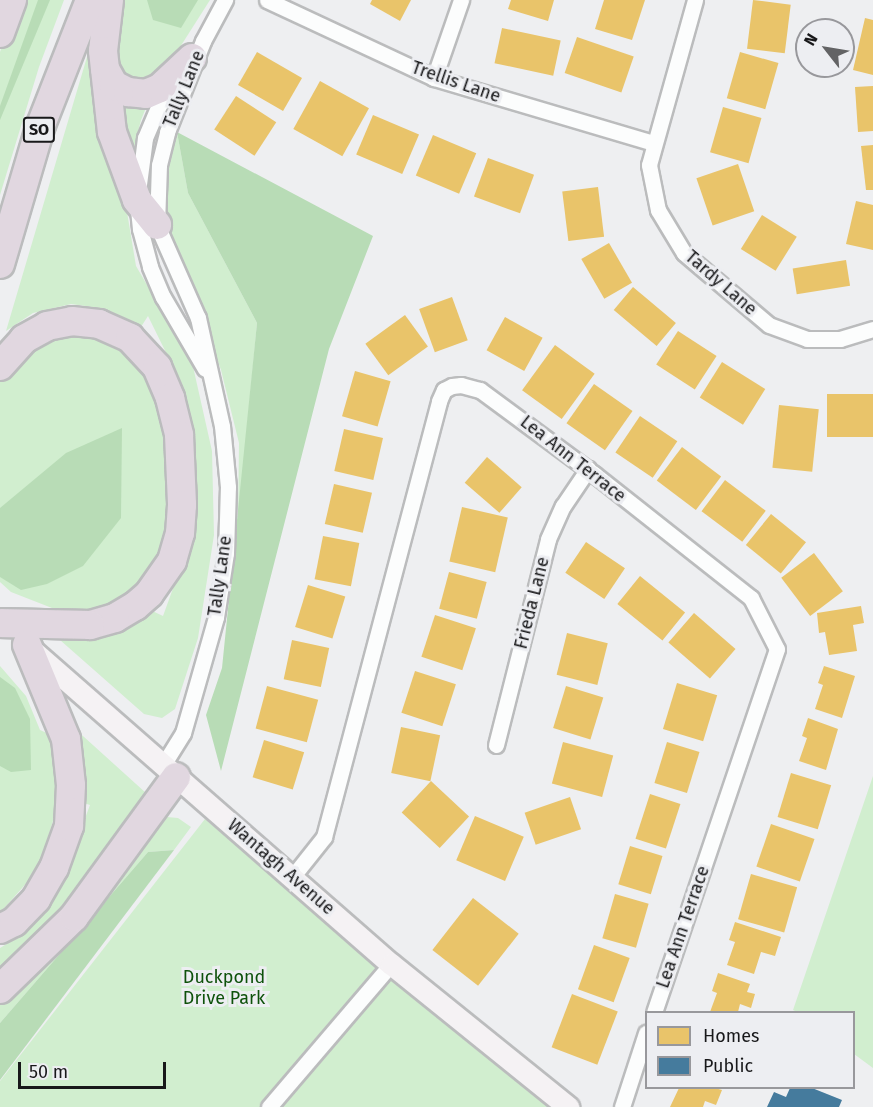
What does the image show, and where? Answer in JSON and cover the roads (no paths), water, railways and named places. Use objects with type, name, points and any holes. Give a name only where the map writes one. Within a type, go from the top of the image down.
[{"type":"highway","points":[[0,33],[12,0]]},
{"type":"highway","name":"SO","points":[[0,264],[41,124],[90,0]]},
{"type":"highway","points":[[109,0],[103,51],[112,132],[137,200],[157,225]]},
{"type":"highway","points":[[105,69],[114,85],[128,92],[146,94],[160,88],[197,50]]},
{"type":"highway","points":[[0,366],[24,339],[47,326],[72,321],[99,324],[130,339],[157,367],[170,398],[178,435],[182,505],[180,532],[172,561],[149,594],[135,606],[115,618],[90,625],[1,622]]},
{"type":"highway","points":[[0,929],[14,922],[36,899],[54,868],[69,826],[71,785],[66,739],[27,645]]},
{"type":"highway","points":[[0,988],[74,917],[169,771]]},
{"type":"main road","name":"Wantagh Avenue","points":[[1,622],[392,964],[568,1107]]},
{"type":"street","name":"Tally Lane","points":[[212,378],[169,306],[150,267],[140,229],[137,200],[145,138],[159,105],[197,50],[225,0]]},
{"type":"street","name":"Trellis Lane","points":[[267,0],[434,78],[653,143]]},
{"type":"street","points":[[434,78],[462,0]]},
{"type":"street","name":"Tardy Lane","points":[[695,0],[653,143],[649,165],[657,210],[684,253],[769,325],[807,339],[840,339],[873,330]]},
{"type":"street","name":"Tally Lane","points":[[169,771],[183,733],[216,617],[226,553],[228,487],[222,426],[212,378],[198,318],[157,225],[159,165],[167,132],[197,50]]},
{"type":"street","name":"Lea Ann Terrace","points":[[293,876],[324,837],[439,401],[444,390],[461,384],[480,390],[588,469],[751,598],[777,649],[654,1011]]},
{"type":"street","name":"Frieda Lane","points":[[496,745],[548,538],[563,506],[588,469]]},
{"type":"street","points":[[269,1107],[392,964]]},
{"type":"street","points":[[622,1107],[645,1036]]},
{"type":"park label","name":"Duckpond Drive Park","points":[[224,988]]}]
